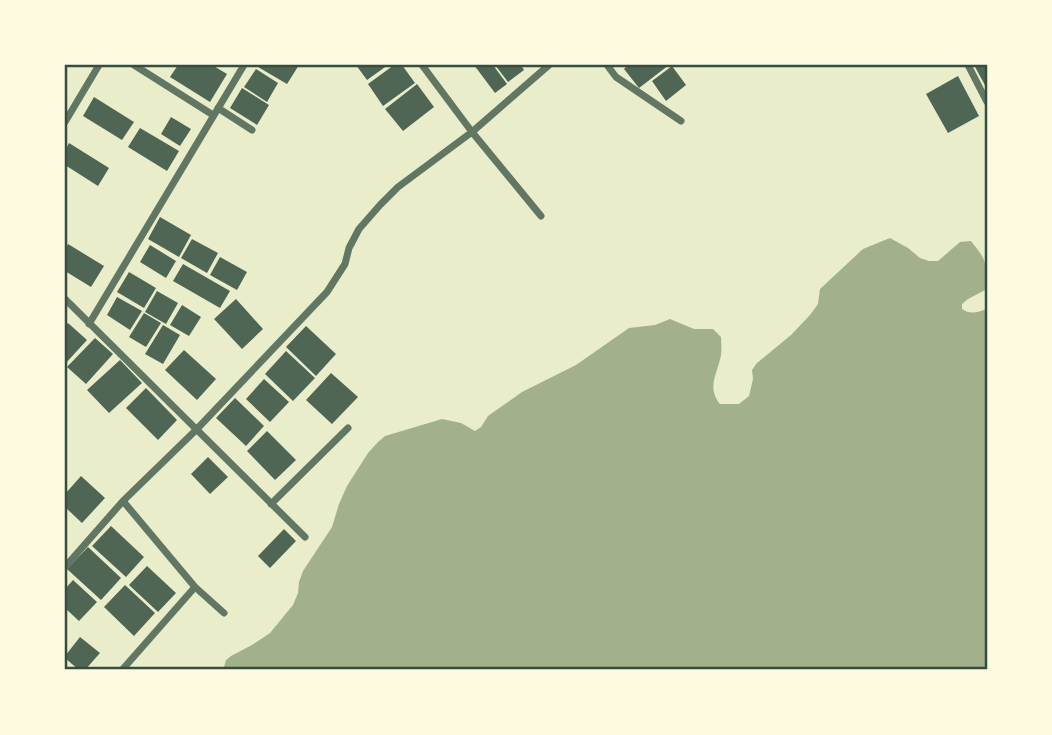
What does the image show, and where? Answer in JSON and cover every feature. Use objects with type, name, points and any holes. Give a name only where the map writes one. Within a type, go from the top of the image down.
[{"type":"street","points":[[65,122],[99,65]]},
{"type":"street","points":[[134,65],[253,130]]},
{"type":"street","points":[[89,324],[244,65]]},
{"type":"street","points":[[422,65],[472,132],[541,216]]},
{"type":"street","points":[[65,567],[123,501],[197,430],[327,292],[345,264],[349,248],[359,229],[380,205],[398,187],[472,132],[549,65]]},
{"type":"street","points":[[607,65],[616,77],[681,121]]},
{"type":"street","points":[[968,65],[987,102]]},
{"type":"street","points":[[65,299],[305,537]]},
{"type":"street","points":[[271,504],[348,428]]},
{"type":"street","points":[[123,501],[195,587],[224,613]]},
{"type":"street","points":[[122,670],[195,587]]},
{"type":"shaded area","points":[[890,238],[929,261],[938,261],[960,242],[971,241],[983,258],[986,268],[987,289],[968,299],[962,304],[962,309],[977,312],[987,309],[987,670],[227,670],[224,667],[231,656],[270,633],[293,605],[303,571],[332,527],[347,486],[368,453],[385,436],[442,419],[461,423],[475,431],[488,416],[522,392],[576,365],[629,328],[655,325],[670,319],[694,329],[713,329],[721,337],[721,355],[714,380],[714,392],[720,404],[739,404],[749,396],[752,370],[810,315],[818,304],[820,289],[863,249]]},
{"type":"building","points":[[178,65],[212,65],[227,74],[210,102],[170,77]]},
{"type":"building","points":[[299,65],[287,84],[258,67]]},
{"type":"building","points":[[356,65],[388,65],[367,80]]},
{"type":"building","points":[[394,65],[402,65],[415,83],[383,106],[368,84]]},
{"type":"building","points":[[474,65],[493,65],[507,84],[495,93]]},
{"type":"building","points":[[495,65],[521,65],[524,70],[508,82]]},
{"type":"building","points":[[628,65],[669,65],[639,88],[624,69]]},
{"type":"building","points":[[974,65],[987,65],[987,89]]},
{"type":"building","points":[[672,66],[686,85],[666,101],[652,81]]},
{"type":"building","points":[[256,69],[278,83],[267,102],[244,87]]},
{"type":"building","points":[[958,76],[979,116],[948,133],[926,94]]},
{"type":"building","points":[[417,84],[434,107],[403,131],[385,109]]},
{"type":"building","points":[[242,88],[269,105],[257,125],[230,108]]},
{"type":"building","points":[[94,97],[134,122],[122,140],[83,116]]},
{"type":"building","points":[[171,117],[191,129],[180,146],[161,134]]},
{"type":"building","points":[[140,128],[179,151],[167,171],[128,147]]},
{"type":"building","points":[[69,143],[109,168],[98,186],[65,165],[65,151]]},
{"type":"building","points":[[160,217],[191,235],[179,257],[148,239]]},
{"type":"building","points":[[192,239],[218,253],[207,273],[181,258]]},
{"type":"building","points":[[68,244],[104,266],[91,287],[65,271],[65,250]]},
{"type":"building","points":[[150,245],[176,261],[166,278],[140,262]]},
{"type":"building","points":[[220,257],[247,272],[237,290],[210,275]]},
{"type":"building","points":[[183,264],[230,291],[220,308],[173,281]]},
{"type":"building","points":[[129,272],[156,288],[144,308],[117,292]]},
{"type":"building","points":[[157,291],[178,303],[166,324],[145,312]]},
{"type":"building","points":[[117,297],[142,311],[130,330],[107,315]]},
{"type":"building","points":[[236,299],[263,329],[242,349],[214,319]]},
{"type":"building","points":[[182,305],[201,317],[189,336],[170,325]]},
{"type":"building","points":[[144,313],[161,323],[146,347],[129,337]]},
{"type":"building","points":[[68,323],[87,340],[65,364],[65,326]]},
{"type":"building","points":[[163,325],[180,335],[163,364],[145,354]]},
{"type":"building","points":[[306,326],[336,354],[316,376],[286,347]]},
{"type":"building","points":[[95,338],[113,354],[86,384],[67,367]]},
{"type":"building","points":[[184,350],[216,379],[197,400],[165,370]]},
{"type":"building","points":[[286,351],[315,378],[293,401],[265,374]]},
{"type":"building","points":[[120,360],[142,383],[109,413],[87,390]]},
{"type":"building","points":[[331,373],[358,397],[332,424],[306,400]]},
{"type":"building","points":[[264,379],[289,402],[270,422],[246,399]]},
{"type":"building","points":[[146,388],[177,420],[158,440],[126,408]]},
{"type":"building","points":[[235,398],[264,426],[246,446],[216,418]]},
{"type":"building","points":[[267,431],[296,460],[275,480],[247,451]]},
{"type":"building","points":[[208,457],[228,477],[210,494],[191,474]]},
{"type":"building","points":[[81,476],[105,498],[82,523],[65,507],[65,494]]},
{"type":"building","points":[[111,526],[144,557],[126,577],[92,546]]},
{"type":"building","points":[[284,529],[296,541],[270,568],[258,556]]},
{"type":"building","points":[[88,547],[121,578],[101,600],[67,569]]},
{"type":"building","points":[[147,566],[176,593],[158,612],[129,585]]},
{"type":"building","points":[[73,580],[97,602],[79,621],[65,608],[65,589]]},
{"type":"building","points":[[125,585],[155,613],[134,636],[104,607]]},
{"type":"building","points":[[80,637],[100,653],[85,670],[79,670],[65,658]]}]
